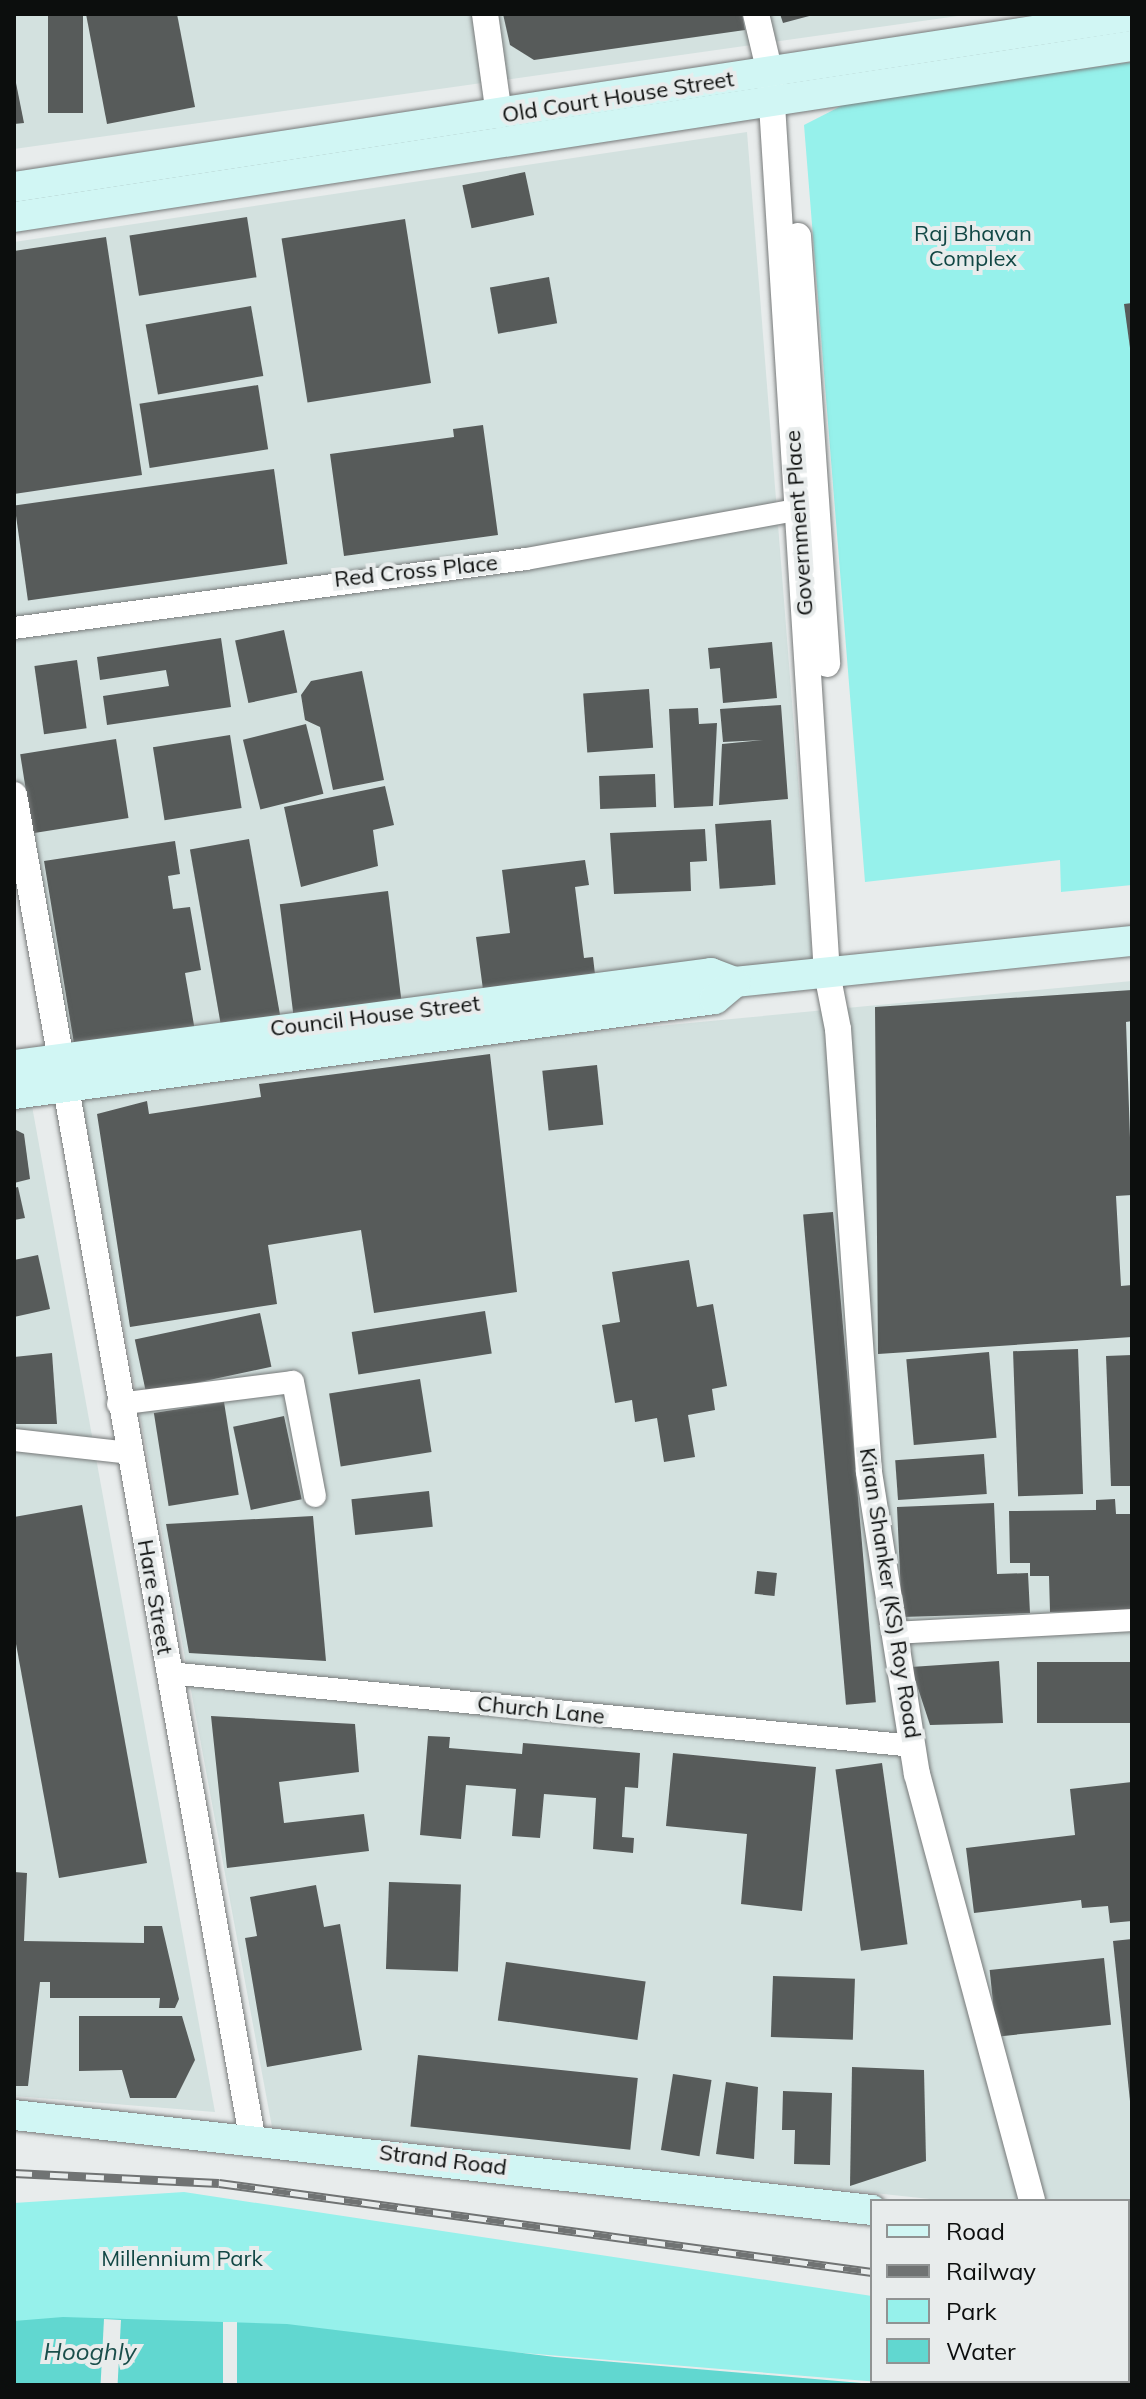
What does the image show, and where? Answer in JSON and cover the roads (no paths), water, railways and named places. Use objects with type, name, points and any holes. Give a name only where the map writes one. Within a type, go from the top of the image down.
[{"type":"main road","name":"Old Court House Street","points":[[14,187],[499,115],[780,86],[1132,16]]},
{"type":"main road","points":[[14,217],[780,86],[1132,46]]},
{"type":"main road","name":"Council House Street","points":[[14,1065],[61,1072],[715,999],[735,982],[1132,941]]},
{"type":"main road","points":[[14,1094],[61,1072]]},
{"type":"main road","name":"Strand Road","points":[[14,2115],[252,2137],[870,2210]]},
{"type":"street","points":[[485,14],[499,115]]},
{"type":"street","name":"Kiran Shanker (KS) Roy Road","points":[[756,14],[780,86],[836,972],[847,1010],[838,1029],[869,1472],[913,1746],[1031,2199]]},
{"type":"street","name":"Red Cross Place","points":[[14,628],[526,559],[807,508]]},
{"type":"street","name":"Hare Street","points":[[14,795],[118,1404],[252,2137]]},
{"type":"street","points":[[118,1404],[293,1382],[315,1496]]},
{"type":"street","points":[[14,1440],[129,1453]]},
{"type":"street","points":[[895,1633],[1132,1620]]},
{"type":"street","name":"Church Lane","points":[[169,1673],[913,1746]]},
{"type":"water","name":"Hooghly","points":[[63,2317],[287,2324],[555,2357],[885,2385],[14,2385],[14,2321]]},
{"type":"railway","points":[[14,2173],[219,2183],[870,2272]]},
{"type":"park label","name":"Raj Bhavan Complex","points":[[973,246]]},
{"type":"park label","name":"Millennium Park","points":[[182,2259]]}]
